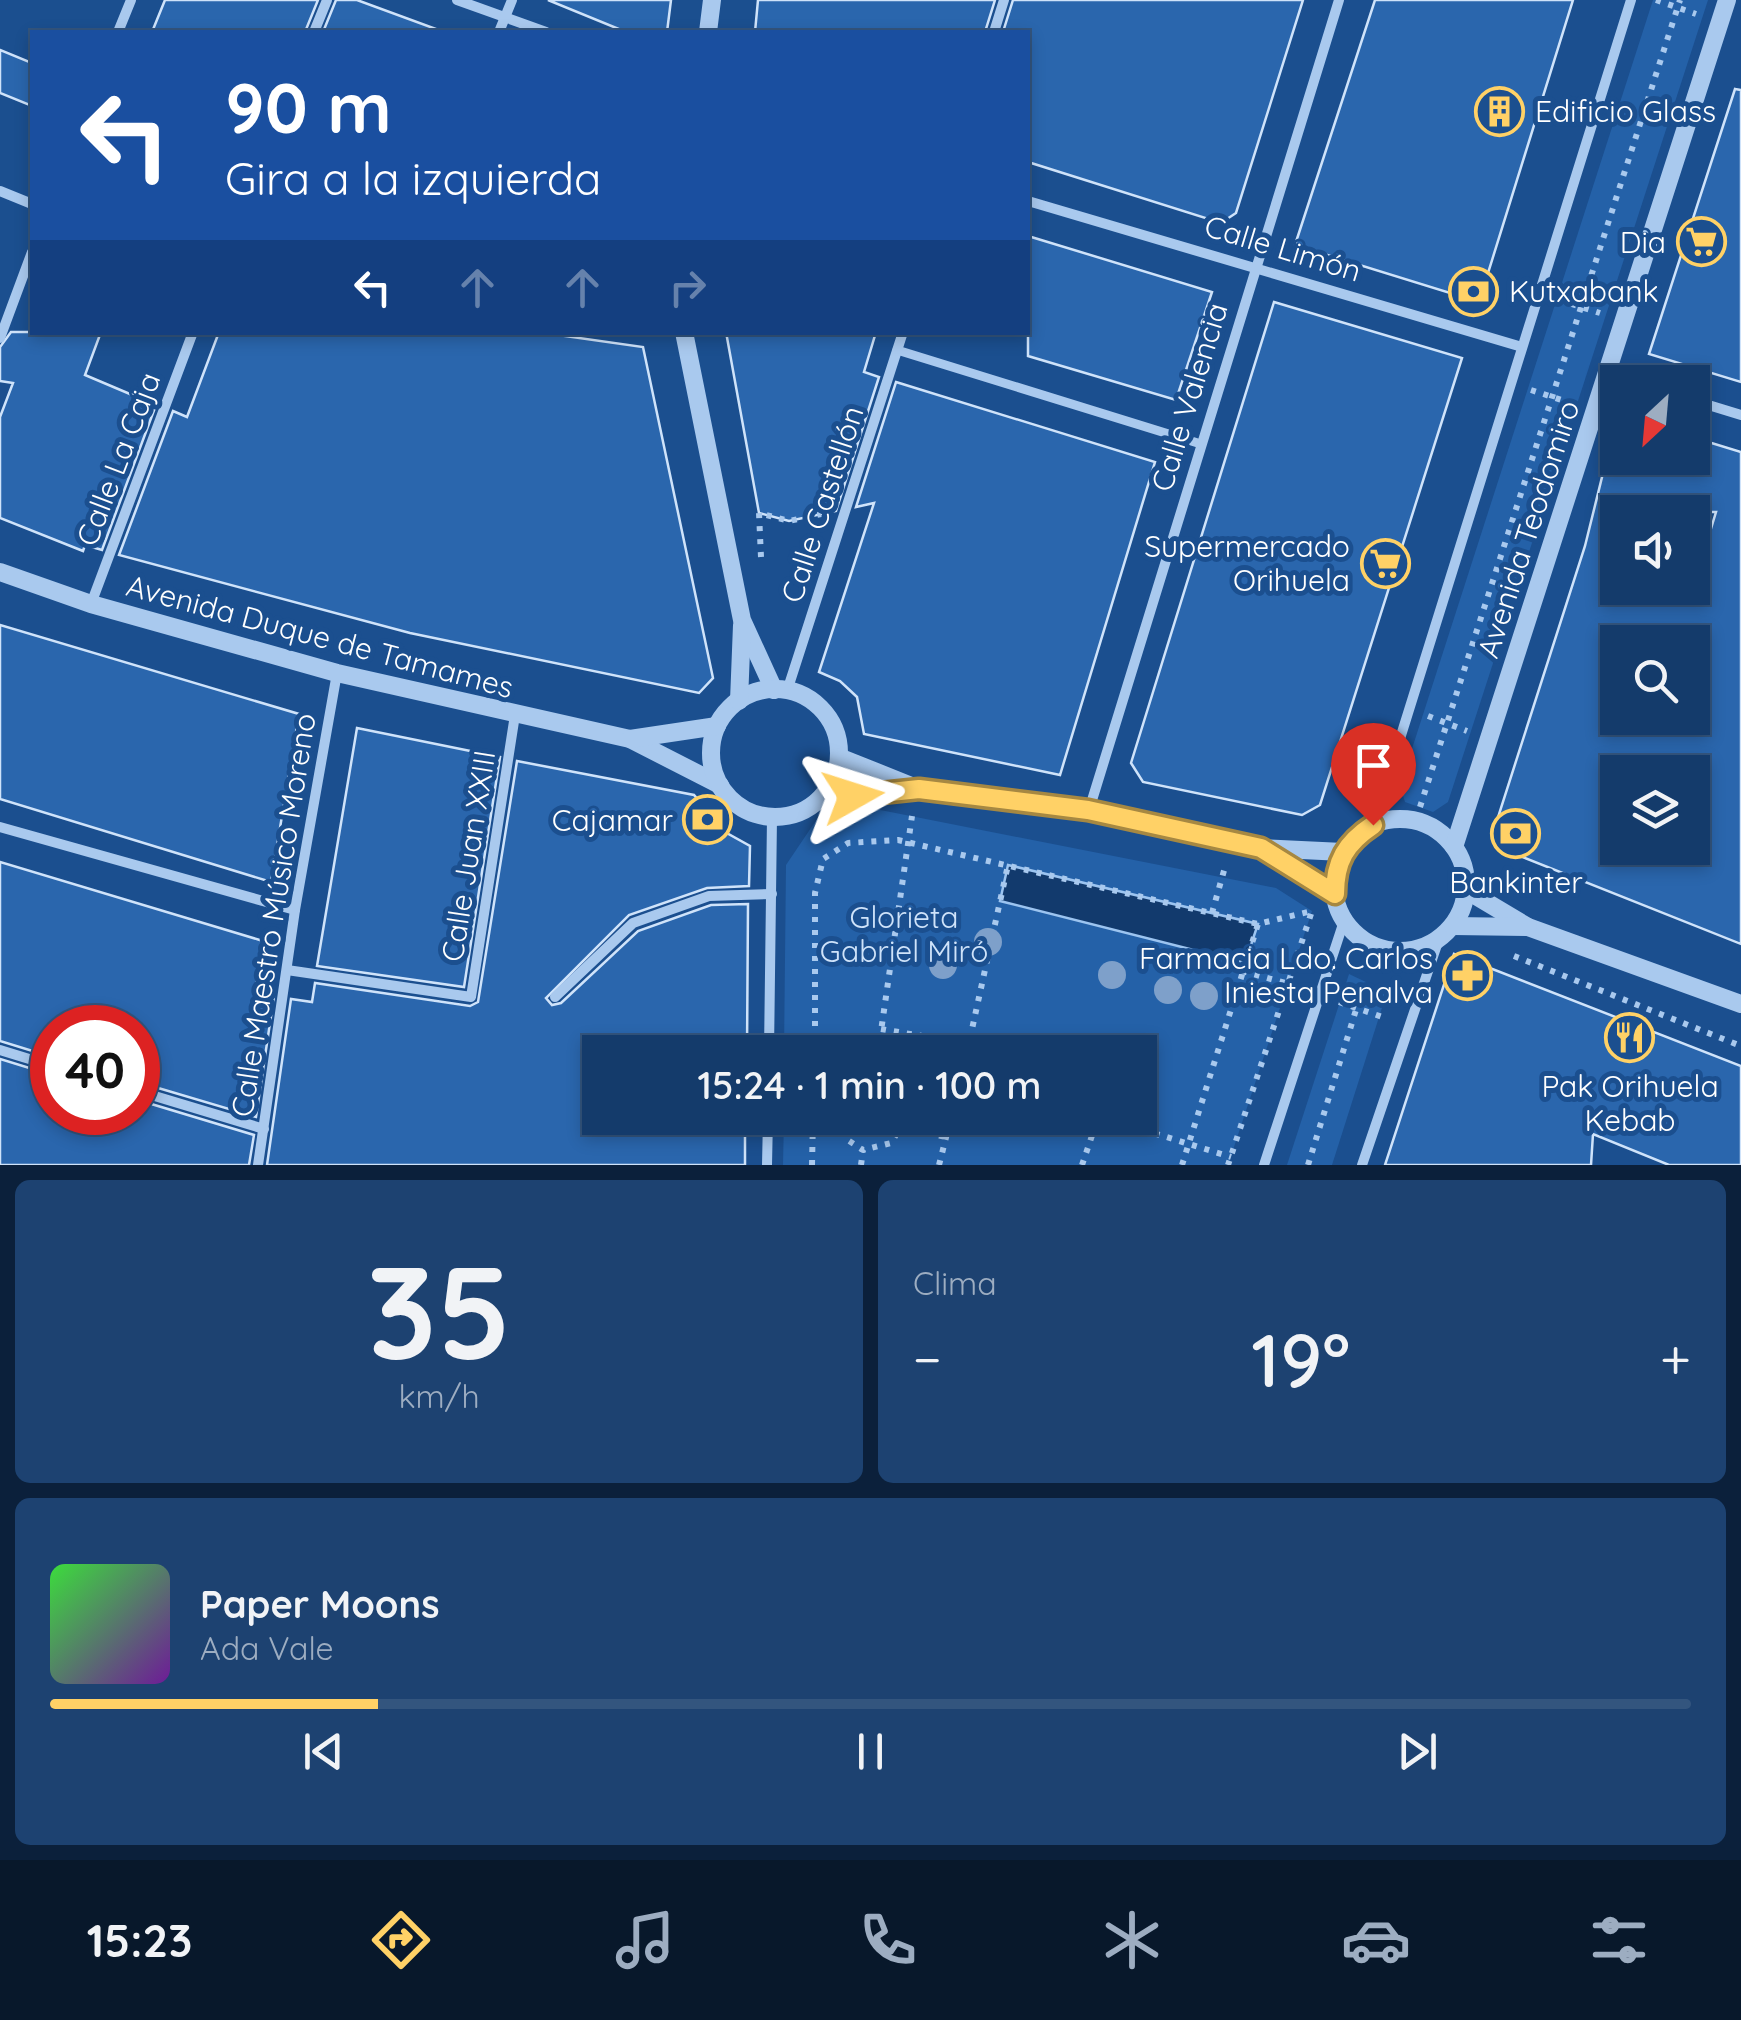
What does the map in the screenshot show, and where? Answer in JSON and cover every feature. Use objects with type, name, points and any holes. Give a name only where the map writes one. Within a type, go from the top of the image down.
[{"type":"street","points":[[119,30],[131,0]]},
{"type":"street","points":[[315,30],[327,0]]},
{"type":"street","points":[[457,0],[540,30]]},
{"type":"street","points":[[499,30],[512,0]]},
{"type":"street","points":[[708,30],[712,0]]},
{"type":"street","points":[[995,30],[1004,0]]},
{"type":"street","name":"Calle Valencia","points":[[1088,810],[1340,0]]},
{"type":"street","name":"Avenida Teodomiro","points":[[1373,825],[1632,0]]},
{"type":"street","name":"Avenida Teodomiro","points":[[1609,365],[1728,0]]},
{"type":"street","points":[[0,192],[30,203]]},
{"type":"street","name":"Calle Limón","points":[[1030,202],[1522,347]]},
{"type":"street","points":[[0,338],[30,257]]},
{"type":"street","name":"Calle La Caja","points":[[91,604],[192,335]]},
{"type":"street","points":[[685,335],[742,620],[739,701]]},
{"type":"street","name":"Calle Castellón","points":[[781,690],[902,335]]},
{"type":"street","points":[[897,350],[1201,444]]},
{"type":"street","name":"Avenida Teodomiro","points":[[1454,847],[1600,396]]},
{"type":"street","points":[[1710,406],[1741,415]]},
{"type":"street","name":"Avenida Duque de Tamames","points":[[0,572],[91,604],[337,674],[630,739],[720,786]]},
{"type":"street","points":[[742,620],[781,690],[820,707],[838,738],[837,772],[820,800]]},
{"type":"street","name":"Calle Maestro Músico Moreno","points":[[258,1165],[295,910],[337,674]]},
{"type":"street","points":[[781,690],[739,701],[717,726],[712,746],[720,786],[733,802],[751,813],[772,817],[798,814],[820,800],[919,789],[1088,810],[1261,848],[1343,852]]},
{"type":"street","name":"Calle Juan XXIII","points":[[286,970],[472,997],[515,715]]},
{"type":"street","name":"Avenida Duque de Tamames","points":[[630,739],[717,726]]},
{"type":"street","points":[[839,757],[919,789]]},
{"type":"street","points":[[769,1035],[772,817]]},
{"type":"street","points":[[1408,820],[1442,834],[1454,847],[1466,890],[1453,926],[1438,939],[1419,949],[1398,951],[1368,942],[1344,921],[1335,894],[1335,872],[1343,852],[1373,825],[1408,820]]},
{"type":"street","points":[[0,827],[295,910]]},
{"type":"street","points":[[1261,848],[1335,894]]},
{"type":"street","points":[[1466,890],[1528,926],[1741,1004]]},
{"type":"street","points":[[554,997],[632,922],[709,896],[772,894]]},
{"type":"street","points":[[1264,1165],[1344,921]]},
{"type":"street","points":[[1453,926],[1528,926]]},
{"type":"street","points":[[1362,1165],[1438,939]]},
{"type":"street","points":[[0,1050],[30,1059]]},
{"type":"street","points":[[160,1098],[264,1129]]},
{"type":"street","points":[[767,1165],[768,1135]]},
{"type":"path","points":[[1656,0],[1677,10],[1722,19]]},
{"type":"path","points":[[1420,806],[1680,0]]},
{"type":"path","points":[[1538,294],[1624,321]]},
{"type":"path","points":[[1511,384],[1596,411]]},
{"type":"path","points":[[761,564],[759,513],[788,521],[820,515],[815,532]]},
{"type":"path","points":[[1407,710],[1470,732]]},
{"type":"path","points":[[881,1035],[906,842]]},
{"type":"path","points":[[814,1035],[815,893],[823,859],[848,843],[906,842],[1258,924],[1312,911],[1230,1161],[1157,1135]]},
{"type":"path","points":[[1212,913],[1233,842]]},
{"type":"path","points":[[971,1035],[1008,865]]},
{"type":"path","points":[[1182,1165],[1258,924]]},
{"type":"path","points":[[1503,952],[1741,1046]]},
{"type":"path","points":[[1242,971],[1320,993],[1356,1010],[1408,1025]]},
{"type":"path","points":[[1308,1165],[1364,984]]},
{"type":"path","points":[[882,1029],[909,1035]]},
{"type":"path","points":[[812,1165],[813,1135]]},
{"type":"path","points":[[844,1135],[863,1150],[882,1148],[891,1135]]},
{"type":"path","points":[[939,1165],[946,1137],[940,1135]]},
{"type":"path","points":[[1082,1165],[1095,1135]]},
{"type":"path","points":[[861,1165],[863,1150]]},
{"type":"green space","points":[[1653,0],[1708,0],[1448,802],[1433,812],[1405,802],[1400,786]]},
{"type":"green space","name":"Glorieta Gabriel Miró","points":[[850,804],[1276,888],[1312,911],[1228,1165],[783,1165],[784,1135],[1157,1135],[1157,1035],[784,1035],[786,865],[817,819]]},
{"type":"green space","points":[[1349,974],[1387,992],[1332,1165],[1287,1165]]},
{"type":"shaded area","points":[[1008,865],[1258,924],[1245,963],[1000,901]]},
{"type":"building","points":[[165,0],[318,0],[306,30],[153,30]]},
{"type":"building","points":[[336,0],[357,0],[436,29],[436,30],[324,30]]},
{"type":"building","points":[[548,0],[671,0],[667,30],[621,30]]},
{"type":"building","points":[[758,0],[995,0],[986,30],[755,30]]},
{"type":"building","points":[[1013,0],[1303,0],[1236,213],[1221,223],[1030,163],[1030,30],[1004,30]]},
{"type":"building","points":[[1375,0],[1573,0],[1479,302],[1295,245]]},
{"type":"building","points":[[0,50],[30,62],[30,105],[0,93]]},
{"type":"building","points":[[1735,89],[1741,90],[1741,382],[1710,373],[1710,365],[1685,365],[1649,354]]},
{"type":"building","points":[[1030,237],[1212,292],[1176,400],[1028,356]]},
{"type":"building","points":[[1274,302],[1462,358],[1320,805],[1302,815],[1143,782],[1131,763]]},
{"type":"building","points":[[11,332],[100,335],[85,375],[156,405],[102,550],[85,545],[83,551],[0,518],[0,417],[13,383],[0,381],[0,347]]},
{"type":"building","points":[[218,335],[558,335],[643,347],[713,678],[699,693],[410,633],[119,555],[173,411],[187,417]]},
{"type":"building","points":[[727,335],[875,335],[864,372],[879,377],[836,511],[789,521],[759,513]]},
{"type":"building","points":[[896,382],[1155,462],[1060,775],[864,734],[857,697],[840,681],[819,672],[874,503],[856,507]]},
{"type":"building","points":[[1710,443],[1741,452],[1741,944],[1500,848],[1492,836],[1585,546],[1603,475],[1710,475]]},
{"type":"building","points":[[0,625],[299,714],[271,882],[0,799]]},
{"type":"building","points":[[357,728],[500,757],[464,987],[317,966]]},
{"type":"building","points":[[517,761],[694,795],[725,832],[750,846],[749,886],[707,888],[629,915],[546,998],[552,1005],[561,1003],[638,931],[711,905],[748,904],[747,1035],[582,1035],[582,1135],[745,1135],[745,1165],[267,1165],[291,999],[312,1002],[315,983],[470,1006],[478,1002]]},
{"type":"building","points":[[0,862],[263,941],[255,993],[274,996],[256,1117],[160,1089],[160,1005],[30,1005],[30,1050],[0,1041]]},
{"type":"building","points":[[1454,954],[1741,1066],[1741,1165],[1669,1165],[1593,1134],[1591,1165],[1385,1165]]},
{"type":"building","points":[[0,1059],[30,1068],[30,1135],[160,1135],[160,1107],[254,1135],[249,1165],[0,1165]]},
{"type":"place","name":"Edificio Glass","points":[[1500,111]]},
{"type":"place","name":"Dia","points":[[1701,242]]},
{"type":"place","name":"Kutxabank","points":[[1474,291]]},
{"type":"place","name":"Supermercado Orihuela","points":[[1385,563]]},
{"type":"place","name":"Cajamar","points":[[708,820]]},
{"type":"place","name":"Bankinter","points":[[1516,833]]},
{"type":"place","name":"Farmacia Ldo. Carlos Iniesta Penalva","points":[[1468,975]]},
{"type":"place","name":"Pak Orihuela Kebab","points":[[1630,1037]]},
{"type":"route","points":[[853,796],[919,789],[1088,810],[1261,848],[1335,894],[1335,872],[1343,852],[1356,836],[1373,825]]}]
